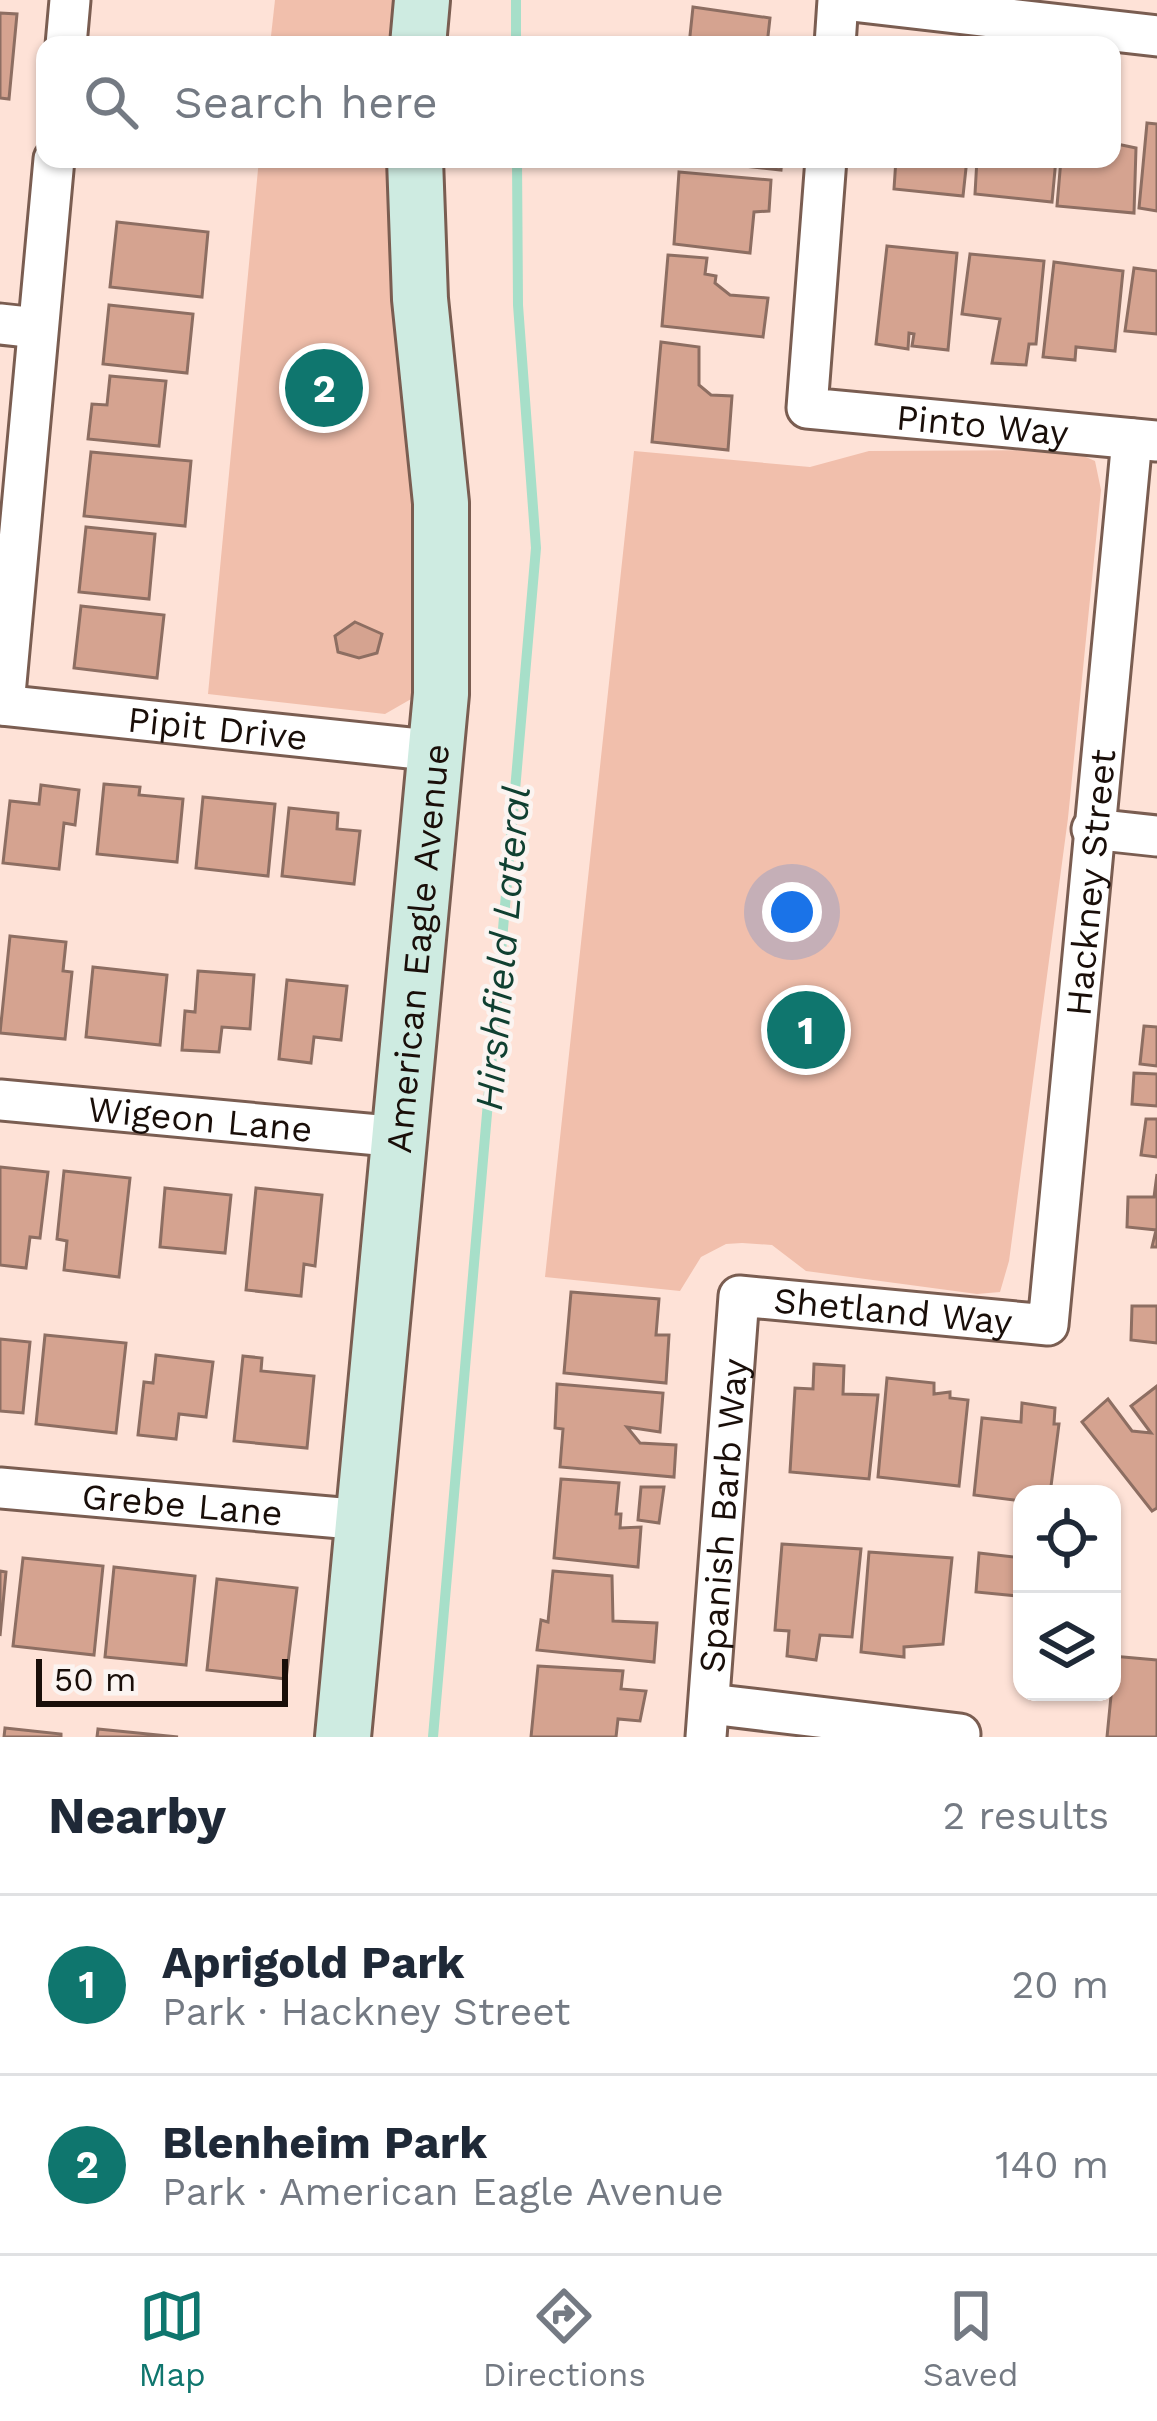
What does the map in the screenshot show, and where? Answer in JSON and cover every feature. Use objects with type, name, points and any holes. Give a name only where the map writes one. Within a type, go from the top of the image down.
[{"type":"street","points":[[67,36],[70,0]]},
{"type":"street","points":[[419,36],[422,0]]},
{"type":"street","points":[[836,36],[840,0],[1157,36]]},
{"type":"street","points":[[2,705],[18,326],[52,168]]},
{"type":"street","name":"American Eagle Avenue","points":[[343,1737],[438,751],[441,503],[420,299],[415,168]]},
{"type":"street","name":"Pinto Way","points":[[825,168],[807,408],[1144,440]]},
{"type":"street","name":"Hackney Street","points":[[1048,1325],[1092,829],[1144,440]]},
{"type":"street","name":"Pipit Drive","points":[[2,705],[438,751]]},
{"type":"street","points":[[1092,829],[1157,836]]},
{"type":"street","name":"Wigeon Lane","points":[[0,1100],[400,1137]]},
{"type":"street","name":"Shetland Way","points":[[739,1296],[1048,1325]]},
{"type":"street","name":"Spanish Barb Way","points":[[708,1720],[739,1296]]},
{"type":"street","name":"Grebe Lane","points":[[0,1488],[364,1520]]},
{"type":"street","points":[[708,1720],[961,1734]]},
{"type":"shaded area","points":[[275,0],[396,0],[394,36],[271,36]]},
{"type":"shaded area","points":[[258,168],[389,168],[401,317],[420,459],[425,691],[385,714],[208,694]]},
{"type":"shaded area","points":[[1070,450],[1095,461],[1101,490],[1068,818],[1009,1261],[1000,1292],[977,1294],[806,1271],[772,1245],[742,1243],[726,1244],[701,1257],[680,1291],[545,1277],[634,451],[810,467],[869,451]]},
{"type":"building","points":[[693,7],[770,18],[768,36],[690,36]]},
{"type":"building","points":[[0,13],[17,14],[9,99],[0,98]]},
{"type":"building","points":[[1147,123],[1157,124],[1157,211],[1139,208]]},
{"type":"building","points":[[1121,145],[1136,148],[1134,213],[1057,206],[1060,168],[1121,168]]},
{"type":"building","points":[[895,168],[966,168],[963,196],[894,189]]},
{"type":"building","points":[[976,168],[1055,168],[1052,202],[975,194]]},
{"type":"building","points":[[679,172],[771,180],[769,211],[754,212],[750,253],[674,244]]},
{"type":"building","points":[[117,222],[208,232],[202,297],[110,287]]},
{"type":"building","points":[[887,246],[957,253],[948,350],[912,346],[914,334],[909,333],[908,349],[876,344]]},
{"type":"building","points":[[970,254],[1044,261],[1036,344],[1029,344],[1026,365],[992,363],[1000,319],[962,314]]},
{"type":"building","points":[[668,255],[707,258],[705,274],[716,276],[715,283],[730,295],[768,298],[763,337],[662,326]]},
{"type":"building","points":[[1054,262],[1123,271],[1115,351],[1076,347],[1075,360],[1043,357]]},
{"type":"building","points":[[1134,268],[1157,271],[1157,334],[1125,331]]},
{"type":"building","points":[[109,305],[193,314],[187,373],[103,364]]},
{"type":"building","points":[[661,342],[699,347],[699,385],[711,395],[732,396],[728,450],[652,442]]},
{"type":"building","points":[[110,376],[166,381],[159,446],[88,439],[92,404],[107,405]]},
{"type":"building","points":[[91,452],[191,461],[185,526],[84,516]]},
{"type":"building","points":[[86,527],[155,534],[149,599],[79,592]]},
{"type":"building","points":[[81,606],[164,615],[157,678],[74,668]]},
{"type":"building","points":[[355,622],[382,634],[377,653],[359,658],[338,652],[335,636]]},
{"type":"building","points":[[104,784],[140,787],[139,795],[183,799],[177,862],[97,854]]},
{"type":"building","points":[[41,785],[79,790],[75,825],[64,823],[59,869],[3,863],[10,801],[39,804]]},
{"type":"building","points":[[203,797],[275,804],[268,876],[196,868]]},
{"type":"building","points":[[289,808],[338,813],[337,829],[360,831],[354,884],[282,876]]},
{"type":"building","points":[[10,936],[66,942],[63,971],[72,972],[65,1039],[0,1033]]},
{"type":"building","points":[[93,967],[167,975],[160,1045],[86,1037]]},
{"type":"building","points":[[198,971],[254,975],[250,1029],[222,1027],[219,1052],[182,1050],[185,1011],[195,1012]]},
{"type":"building","points":[[287,980],[347,986],[341,1040],[314,1037],[311,1063],[279,1059]]},
{"type":"building","points":[[1144,1026],[1157,1027],[1157,1066],[1140,1064]]},
{"type":"building","points":[[1134,1073],[1157,1074],[1157,1106],[1132,1104]]},
{"type":"building","points":[[1146,1119],[1157,1119],[1157,1157],[1141,1155]]},
{"type":"building","points":[[0,1167],[48,1172],[40,1238],[30,1237],[26,1268],[0,1265]]},
{"type":"building","points":[[64,1171],[130,1178],[119,1277],[64,1270],[67,1241],[57,1239]]},
{"type":"building","points":[[1157,1174],[1157,1247],[1152,1247],[1156,1230],[1127,1227],[1128,1197],[1154,1197]]},
{"type":"building","points":[[165,1188],[231,1195],[225,1253],[160,1247]]},
{"type":"building","points":[[256,1188],[322,1195],[315,1266],[304,1264],[301,1296],[246,1290]]},
{"type":"building","points":[[571,1292],[659,1299],[656,1335],[669,1335],[666,1383],[564,1373]]},
{"type":"building","points":[[1132,1306],[1157,1306],[1157,1343],[1131,1340]]},
{"type":"building","points":[[45,1335],[126,1343],[116,1433],[36,1424]]},
{"type":"building","points":[[0,1339],[30,1342],[23,1413],[0,1411]]},
{"type":"building","points":[[156,1355],[213,1362],[206,1417],[179,1414],[176,1439],[138,1435],[144,1382],[153,1383]]},
{"type":"building","points":[[243,1356],[262,1358],[261,1371],[314,1376],[307,1448],[234,1441]]},
{"type":"building","points":[[814,1364],[844,1366],[843,1394],[878,1395],[869,1479],[790,1472],[795,1388],[813,1389]]},
{"type":"building","points":[[887,1378],[934,1383],[934,1394],[950,1392],[950,1398],[968,1400],[959,1486],[878,1477]]},
{"type":"building","points":[[557,1384],[663,1393],[660,1432],[627,1427],[640,1443],[676,1445],[674,1477],[560,1467],[563,1429],[555,1428]]},
{"type":"building","points":[[1157,1386],[1157,1508],[1152,1511],[1082,1422],[1108,1399],[1132,1431],[1151,1433],[1131,1406]]},
{"type":"building","points":[[1022,1403],[1055,1408],[1054,1424],[1059,1424],[1051,1485],[1013,1485],[1013,1500],[974,1495],[982,1418],[1021,1422]]},
{"type":"building","points":[[561,1479],[619,1483],[616,1514],[621,1514],[620,1528],[641,1527],[638,1567],[554,1558]]},
{"type":"building","points":[[641,1487],[664,1487],[659,1523],[638,1520]]},
{"type":"building","points":[[782,1544],[861,1549],[852,1637],[820,1635],[816,1660],[787,1656],[789,1631],[775,1630]]},
{"type":"building","points":[[869,1552],[952,1558],[943,1644],[904,1647],[904,1657],[861,1652]]},
{"type":"building","points":[[979,1553],[1013,1557],[1013,1596],[976,1592]]},
{"type":"building","points":[[23,1558],[103,1566],[94,1655],[13,1646]]},
{"type":"building","points":[[114,1567],[195,1576],[186,1665],[105,1657]]},
{"type":"building","points":[[0,1571],[6,1572],[0,1636]]},
{"type":"building","points":[[553,1571],[612,1576],[613,1621],[657,1623],[654,1662],[537,1650],[541,1620],[548,1622]]},
{"type":"building","points":[[217,1579],[297,1588],[286,1679],[207,1670]]},
{"type":"building","points":[[1121,1657],[1157,1660],[1157,1737],[1107,1737],[1111,1701],[1121,1701]]},
{"type":"building","points":[[538,1666],[623,1671],[621,1689],[646,1691],[640,1721],[618,1719],[616,1737],[531,1737]]},
{"type":"building","points":[[5,1728],[61,1734],[61,1737],[4,1737]]},
{"type":"building","points":[[98,1729],[178,1737],[97,1737]]},
{"type":"waterway","name":"Hirshfield Lateral","points":[[516,0],[516,36]]},
{"type":"waterway","name":"Hirshfield Lateral","points":[[433,1737],[536,548],[518,305],[517,168]]},
{"type":"place","name":"Blenheim Park","points":[[324,388]]},
{"type":"place","name":"Aprigold Park","points":[[806,1030]]}]
